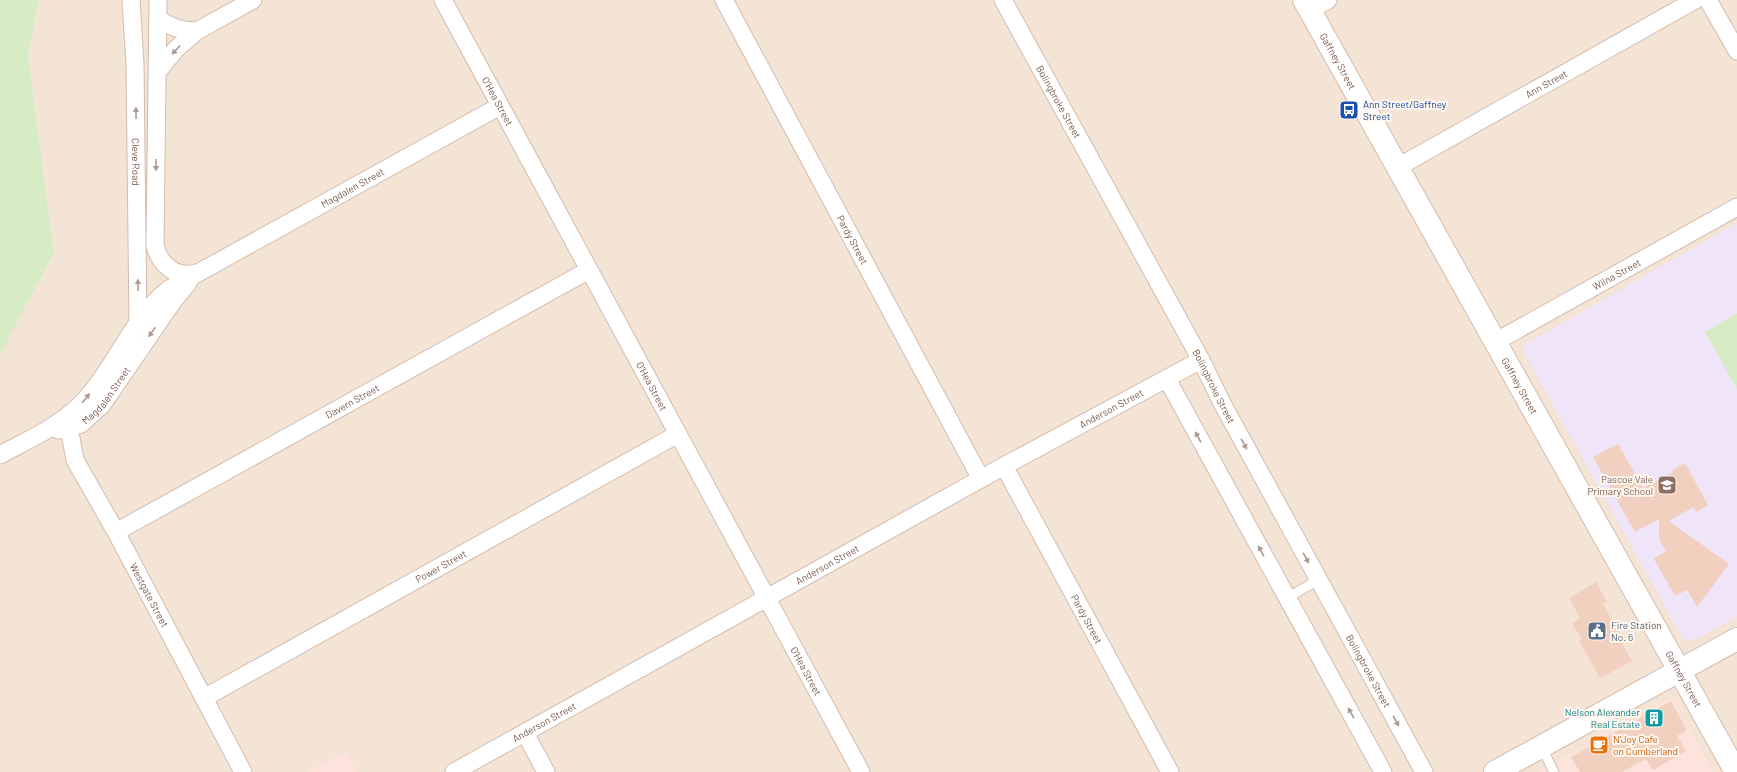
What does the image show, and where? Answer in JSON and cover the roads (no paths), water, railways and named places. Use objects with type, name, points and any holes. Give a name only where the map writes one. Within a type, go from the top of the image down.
[{"type":"main road","name":"Gaffney Street","points":[[1314,3],[1398,167],[1736,772]]},
{"type":"main road","points":[[1495,772],[1737,639]]},
{"type":"street","name":"Cleve Road","points":[[131,0],[135,72],[138,324]]},
{"type":"street","name":"Cleve Road","points":[[158,0],[155,236],[157,253],[163,264],[176,273],[188,275],[204,270]]},
{"type":"street","points":[[158,71],[176,49],[197,31],[253,0]]},
{"type":"street","name":"O'Hea Street","points":[[443,0],[861,772]]},
{"type":"street","name":"Pardy Street","points":[[724,0],[982,479]]},
{"type":"street","name":"Bolingbroke Street","points":[[1003,0],[1201,360],[1222,403],[1424,772]]},
{"type":"street","name":"Ann Street","points":[[1398,167],[1695,0]]},
{"type":"street","points":[[1708,0],[1737,51]]},
{"type":"street","points":[[158,18],[164,23],[182,30],[197,31]]},
{"type":"street","name":"Magdalen Street","points":[[68,422],[138,324],[160,296],[179,283],[500,106]]},
{"type":"street","name":"Wilna Street","points":[[1495,342],[1737,207]]},
{"type":"street","name":"Magdalen Street","points":[[0,455],[33,437],[68,422],[86,421],[102,405],[174,300],[191,280],[204,270]]},
{"type":"street","name":"Davern Street","points":[[116,532],[589,270]]},
{"type":"street","name":"Anderson Street","points":[[454,772],[768,599],[1004,466],[1201,360]]},
{"type":"street","points":[[1167,379],[1383,772]]},
{"type":"street","name":"Westgate Street","points":[[68,422],[75,460],[116,532],[243,772]]},
{"type":"street","name":"Power Street","points":[[204,698],[678,434]]},
{"type":"street","name":"Pardy Street","points":[[1004,466],[1170,772]]},
{"type":"street","points":[[525,733],[546,772]]},
{"type":"lane","points":[[1287,598],[1318,580]]},
{"type":"lane","points":[[1541,746],[1554,772]]},
{"type":"place","name":"Ann Street/Gaffney Street","points":[[1349,110]]},
{"type":"place","name":"Pascoe Vale Primary School","points":[[1667,485]]},
{"type":"place","name":"Fire Station No. 6","points":[[1597,631]]},
{"type":"place","name":"Nelson Alexander Real Estate","points":[[1654,718]]},
{"type":"place","name":"N'Joy Cafe on Cumberland","points":[[1599,745]]}]
